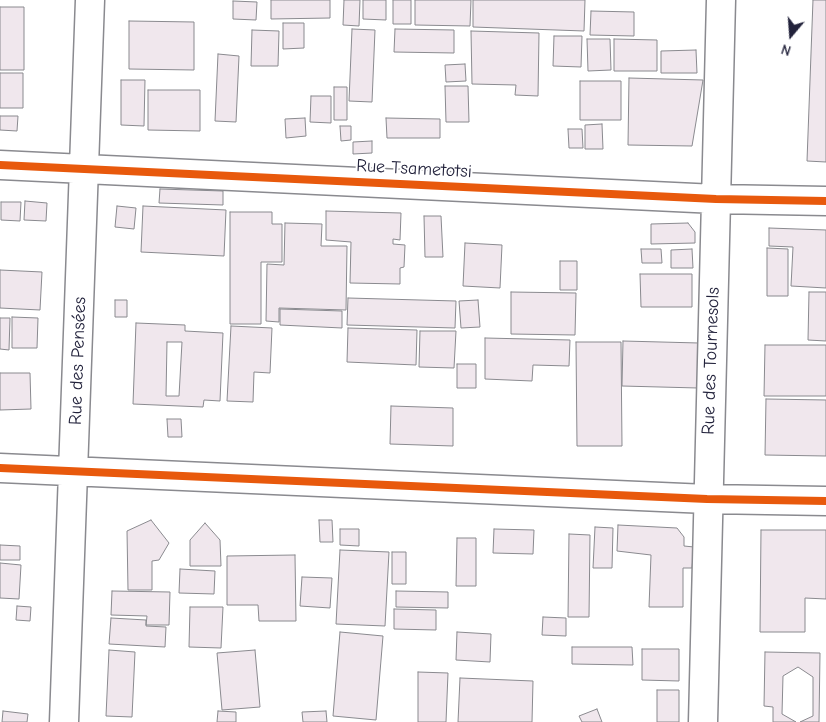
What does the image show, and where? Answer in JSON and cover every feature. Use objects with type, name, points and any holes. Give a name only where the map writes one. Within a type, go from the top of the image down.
[{"type":"street","name":"Rue des Pensées","points":[[64,722],[75,471],[83,168],[90,0]]},
{"type":"street","name":"Rue des Tournesols","points":[[703,722],[707,499],[721,0]]},
{"type":"street","name":"Rue Tsametotsi","points":[[0,165],[716,199],[826,200]]},
{"type":"street","points":[[0,468],[707,499],[826,501]]},
{"type":"building","points":[[271,0],[330,0],[330,18],[271,19]]},
{"type":"building","points":[[344,0],[360,0],[359,26],[343,25]]},
{"type":"building","points":[[363,0],[386,0],[386,20],[363,19]]},
{"type":"building","points":[[393,0],[411,0],[411,24],[393,24]]},
{"type":"building","points":[[415,0],[471,0],[470,26],[415,25]]},
{"type":"building","points":[[473,0],[585,0],[584,31],[473,27]]},
{"type":"building","points":[[813,0],[826,0],[826,162],[807,161]]},
{"type":"building","points":[[233,1],[257,2],[256,20],[233,19]]},
{"type":"building","points":[[0,7],[24,7],[24,70],[0,70]]},
{"type":"building","points":[[591,11],[634,12],[634,36],[590,35]]},
{"type":"building","points":[[129,21],[194,22],[194,70],[129,69]]},
{"type":"building","points":[[283,23],[304,23],[304,48],[283,49]]},
{"type":"building","points":[[352,29],[375,30],[372,102],[349,101]]},
{"type":"building","points":[[395,29],[454,30],[454,53],[394,52]]},
{"type":"building","points":[[252,30],[279,31],[278,66],[251,66]]},
{"type":"building","points":[[471,31],[539,33],[538,96],[515,95],[516,85],[472,84]]},
{"type":"building","points":[[554,36],[582,36],[581,67],[553,66]]},
{"type":"building","points":[[587,39],[610,39],[611,70],[588,71]]},
{"type":"building","points":[[614,39],[657,40],[657,71],[614,71]]},
{"type":"building","points":[[696,50],[697,73],[661,73],[661,51]]},
{"type":"building","points":[[218,54],[239,56],[236,122],[215,121]]},
{"type":"building","points":[[465,64],[466,81],[446,82],[445,65]]},
{"type":"building","points":[[0,73],[23,73],[23,108],[0,108]]},
{"type":"building","points":[[629,78],[703,80],[692,146],[628,145]]},
{"type":"building","points":[[121,80],[145,80],[144,126],[121,125]]},
{"type":"building","points":[[580,81],[621,81],[621,120],[580,120]]},
{"type":"building","points":[[445,86],[468,86],[469,122],[446,122]]},
{"type":"building","points":[[334,87],[347,87],[347,120],[334,120]]},
{"type":"building","points":[[148,90],[200,90],[200,131],[148,130]]},
{"type":"building","points":[[311,96],[331,96],[331,123],[310,122]]},
{"type":"building","points":[[0,116],[18,116],[17,131],[0,130]]},
{"type":"building","points":[[305,118],[306,136],[286,138],[285,119]]},
{"type":"building","points":[[386,118],[440,119],[440,138],[387,138]]},
{"type":"building","points":[[602,124],[603,149],[585,149],[585,125]]},
{"type":"building","points":[[340,126],[351,126],[351,140],[341,141]]},
{"type":"building","points":[[568,129],[582,129],[583,148],[569,148]]},
{"type":"building","points":[[372,141],[372,153],[353,154],[353,142]]},
{"type":"building","points":[[160,189],[223,191],[223,205],[159,203]]},
{"type":"building","points":[[25,201],[47,203],[46,221],[24,220]]},
{"type":"building","points":[[1,202],[21,202],[20,221],[1,220]]},
{"type":"building","points":[[117,206],[136,208],[134,229],[115,227]]},
{"type":"building","points":[[143,206],[226,210],[224,256],[141,252]]},
{"type":"building","points":[[326,211],[401,213],[400,240],[393,239],[393,244],[405,245],[404,267],[400,268],[400,284],[350,283],[351,242],[326,240]]},
{"type":"building","points":[[230,212],[272,212],[272,224],[282,224],[282,262],[261,262],[261,324],[230,324]]},
{"type":"building","points":[[424,216],[441,216],[443,257],[425,257]]},
{"type":"building","points":[[285,223],[322,224],[321,246],[347,246],[346,310],[279,308],[279,322],[266,321],[267,264],[284,265]]},
{"type":"building","points":[[688,223],[695,232],[695,243],[651,244],[651,224]]},
{"type":"building","points":[[769,228],[826,230],[826,288],[791,286],[793,247],[769,246]]},
{"type":"building","points":[[465,243],[502,245],[500,288],[463,286]]},
{"type":"building","points":[[767,248],[788,249],[788,296],[767,296]]},
{"type":"building","points":[[641,249],[661,249],[662,263],[642,263]]},
{"type":"building","points":[[692,249],[693,268],[671,268],[671,250]]},
{"type":"building","points":[[560,261],[577,261],[577,290],[560,290]]},
{"type":"building","points":[[0,270],[42,272],[40,310],[0,308]]},
{"type":"building","points":[[640,274],[692,274],[692,307],[641,307]]},
{"type":"building","points":[[511,292],[576,293],[575,335],[511,334]]},
{"type":"building","points":[[809,292],[826,292],[826,341],[808,340]]},
{"type":"building","points":[[348,298],[456,301],[455,328],[347,325]]},
{"type":"building","points":[[115,300],[127,300],[127,317],[115,317]]},
{"type":"building","points":[[478,300],[480,327],[461,328],[459,301]]},
{"type":"building","points":[[280,309],[342,311],[342,328],[280,325]]},
{"type":"building","points":[[12,317],[38,318],[37,348],[12,348]]},
{"type":"building","points":[[0,318],[10,318],[9,350],[0,349]]},
{"type":"building","points":[[136,323],[185,325],[185,331],[223,333],[220,401],[204,400],[203,407],[133,404]],"holes":[[[167,342],[182,342],[179,396],[166,396]]]},
{"type":"building","points":[[231,326],[272,328],[270,373],[254,372],[253,402],[227,401]]},
{"type":"building","points":[[348,328],[417,330],[416,365],[347,362]]},
{"type":"building","points":[[420,331],[456,331],[454,368],[419,367]]},
{"type":"building","points":[[485,338],[570,340],[569,366],[533,365],[532,381],[485,379]]},
{"type":"building","points":[[623,341],[699,343],[698,388],[622,386]]},
{"type":"building","points":[[576,342],[621,342],[622,446],[577,446]]},
{"type":"building","points":[[765,345],[826,345],[826,396],[764,396]]},
{"type":"building","points":[[457,364],[476,364],[476,388],[457,388]]},
{"type":"building","points":[[0,373],[30,373],[31,409],[0,410]]},
{"type":"building","points":[[766,399],[826,400],[826,456],[765,455]]},
{"type":"building","points":[[391,406],[453,408],[453,446],[390,444]]},
{"type":"building","points":[[167,419],[181,419],[182,437],[168,437]]},
{"type":"building","points":[[151,520],[169,543],[159,560],[152,561],[152,590],[128,590],[127,531]]},
{"type":"building","points":[[319,520],[332,520],[333,542],[320,542]]},
{"type":"building","points":[[205,523],[220,540],[221,566],[190,566],[190,540]]},
{"type":"building","points":[[618,525],[677,528],[684,537],[684,546],[694,547],[692,568],[683,568],[683,607],[649,607],[651,555],[617,551]]},
{"type":"building","points":[[595,527],[613,528],[612,568],[593,568]]},
{"type":"building","points":[[340,529],[359,529],[359,546],[340,545]]},
{"type":"building","points":[[494,529],[534,530],[533,554],[493,553]]},
{"type":"building","points":[[761,530],[826,530],[826,599],[805,598],[805,632],[760,632]]},
{"type":"building","points":[[569,534],[590,535],[589,617],[568,617]]},
{"type":"building","points":[[457,538],[476,538],[476,586],[456,586]]},
{"type":"building","points":[[0,545],[20,546],[20,560],[0,560]]},
{"type":"building","points":[[340,550],[389,552],[385,626],[336,624]]},
{"type":"building","points":[[392,552],[406,552],[406,584],[392,584]]},
{"type":"building","points":[[295,555],[296,621],[259,621],[258,605],[227,605],[227,556]]},
{"type":"building","points":[[0,563],[21,565],[19,599],[0,598]]},
{"type":"building","points":[[180,569],[215,571],[214,594],[179,593]]},
{"type":"building","points":[[302,577],[332,578],[330,608],[300,606]]},
{"type":"building","points":[[112,591],[170,592],[169,625],[146,625],[147,616],[111,615]]},
{"type":"building","points":[[396,591],[448,592],[448,608],[396,607]]},
{"type":"building","points":[[17,606],[31,607],[30,621],[16,620]]},
{"type":"building","points":[[190,607],[223,607],[221,648],[189,647]]},
{"type":"building","points":[[394,609],[436,610],[436,630],[394,629]]},
{"type":"building","points":[[543,617],[566,618],[566,636],[542,635]]},
{"type":"building","points":[[111,618],[146,620],[146,626],[166,627],[165,647],[109,644]]},
{"type":"building","points":[[340,632],[383,636],[376,720],[333,716]]},
{"type":"building","points":[[457,632],[491,634],[490,662],[456,660]]},
{"type":"building","points":[[572,647],[632,647],[633,665],[572,664]]},
{"type":"building","points":[[642,649],[679,649],[679,681],[642,680]]},
{"type":"building","points":[[109,650],[135,652],[132,717],[106,716]]},
{"type":"building","points":[[255,650],[260,707],[222,710],[217,653]]},
{"type":"building","points":[[765,652],[820,653],[819,722],[800,722],[813,716],[813,677],[798,667],[783,676],[782,714],[796,722],[773,722],[773,707],[764,706]]},
{"type":"building","points":[[418,672],[448,673],[446,722],[418,722]]},
{"type":"building","points":[[460,678],[533,681],[532,722],[458,722]]},
{"type":"building","points":[[657,690],[679,690],[679,722],[657,722]]},
{"type":"building","points":[[597,709],[602,722],[582,722],[579,716]]},
{"type":"building","points":[[3,711],[28,714],[27,722],[2,722]]},
{"type":"building","points":[[218,711],[236,712],[236,722],[217,722]]},
{"type":"building","points":[[326,711],[327,722],[303,722],[302,712]]},
{"type":"cycle path","points":[[0,165],[716,199],[826,201]]},
{"type":"cycle path","points":[[0,468],[707,499],[826,501]]}]
